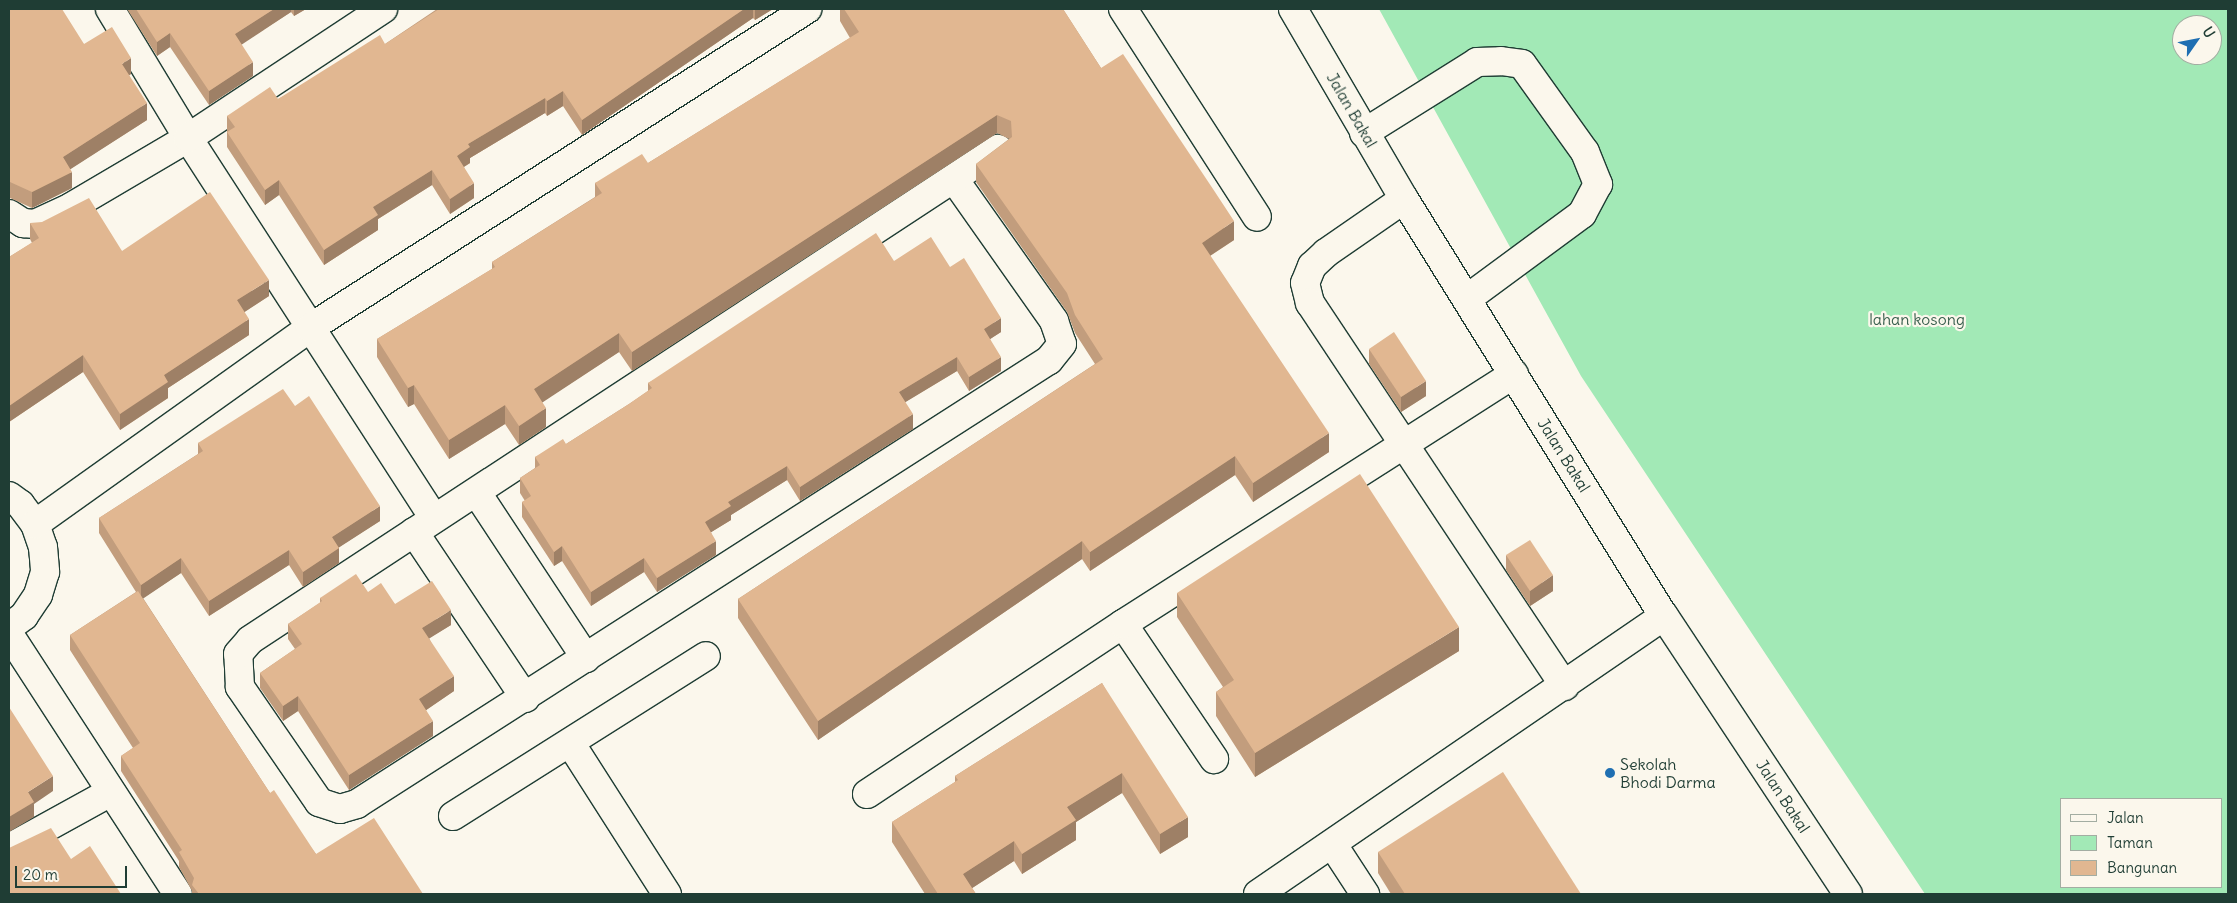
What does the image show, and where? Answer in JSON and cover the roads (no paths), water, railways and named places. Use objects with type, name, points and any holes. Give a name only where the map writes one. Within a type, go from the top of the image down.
[{"type":"street","points":[[110,9],[188,138],[310,328],[525,698]]},
{"type":"street","points":[[9,214],[23,223],[36,224],[71,207],[188,138],[383,9]]},
{"type":"street","points":[[35,524],[310,328],[806,9]]},
{"type":"street","points":[[1124,9],[1257,217]]},
{"type":"street","name":"Jalan Bakal","points":[[1293,9],[1364,133],[1664,616],[1848,894]]},
{"type":"street","points":[[1364,133],[1477,62],[1501,61],[1522,64],[1585,152],[1598,184],[1582,214],[1468,298]]},
{"type":"street","points":[[954,179],[1054,321],[1062,344],[1049,360],[358,804],[340,809],[318,802],[240,687],[238,654],[250,640],[424,525],[477,493],[998,149]]},
{"type":"street","points":[[1404,198],[1326,253],[1312,266],[1304,283],[1310,303],[1402,446],[1564,686]]},
{"type":"street","points":[[867,794],[1123,624],[1514,374]]},
{"type":"street","points":[[477,493],[586,658]]},
{"type":"street","points":[[9,496],[20,504],[35,524],[44,547],[45,572],[38,595],[24,616],[9,627]]},
{"type":"street","points":[[1258,894],[1334,845],[1664,616]]},
{"type":"street","points":[[1123,624],[1214,759]]},
{"type":"street","points":[[9,634],[110,793],[178,894]]},
{"type":"street","points":[[453,816],[571,744],[706,656]]},
{"type":"street","points":[[571,744],[668,894]]},
{"type":"street","points":[[9,848],[110,793]]},
{"type":"street","points":[[1334,845],[1365,894]]},
{"type":"place","name":"Sekolah Bhodi Darma","points":[[1610,773]]},
{"type":"park label","name":"lahan kosong","points":[[1917,319]]}]
